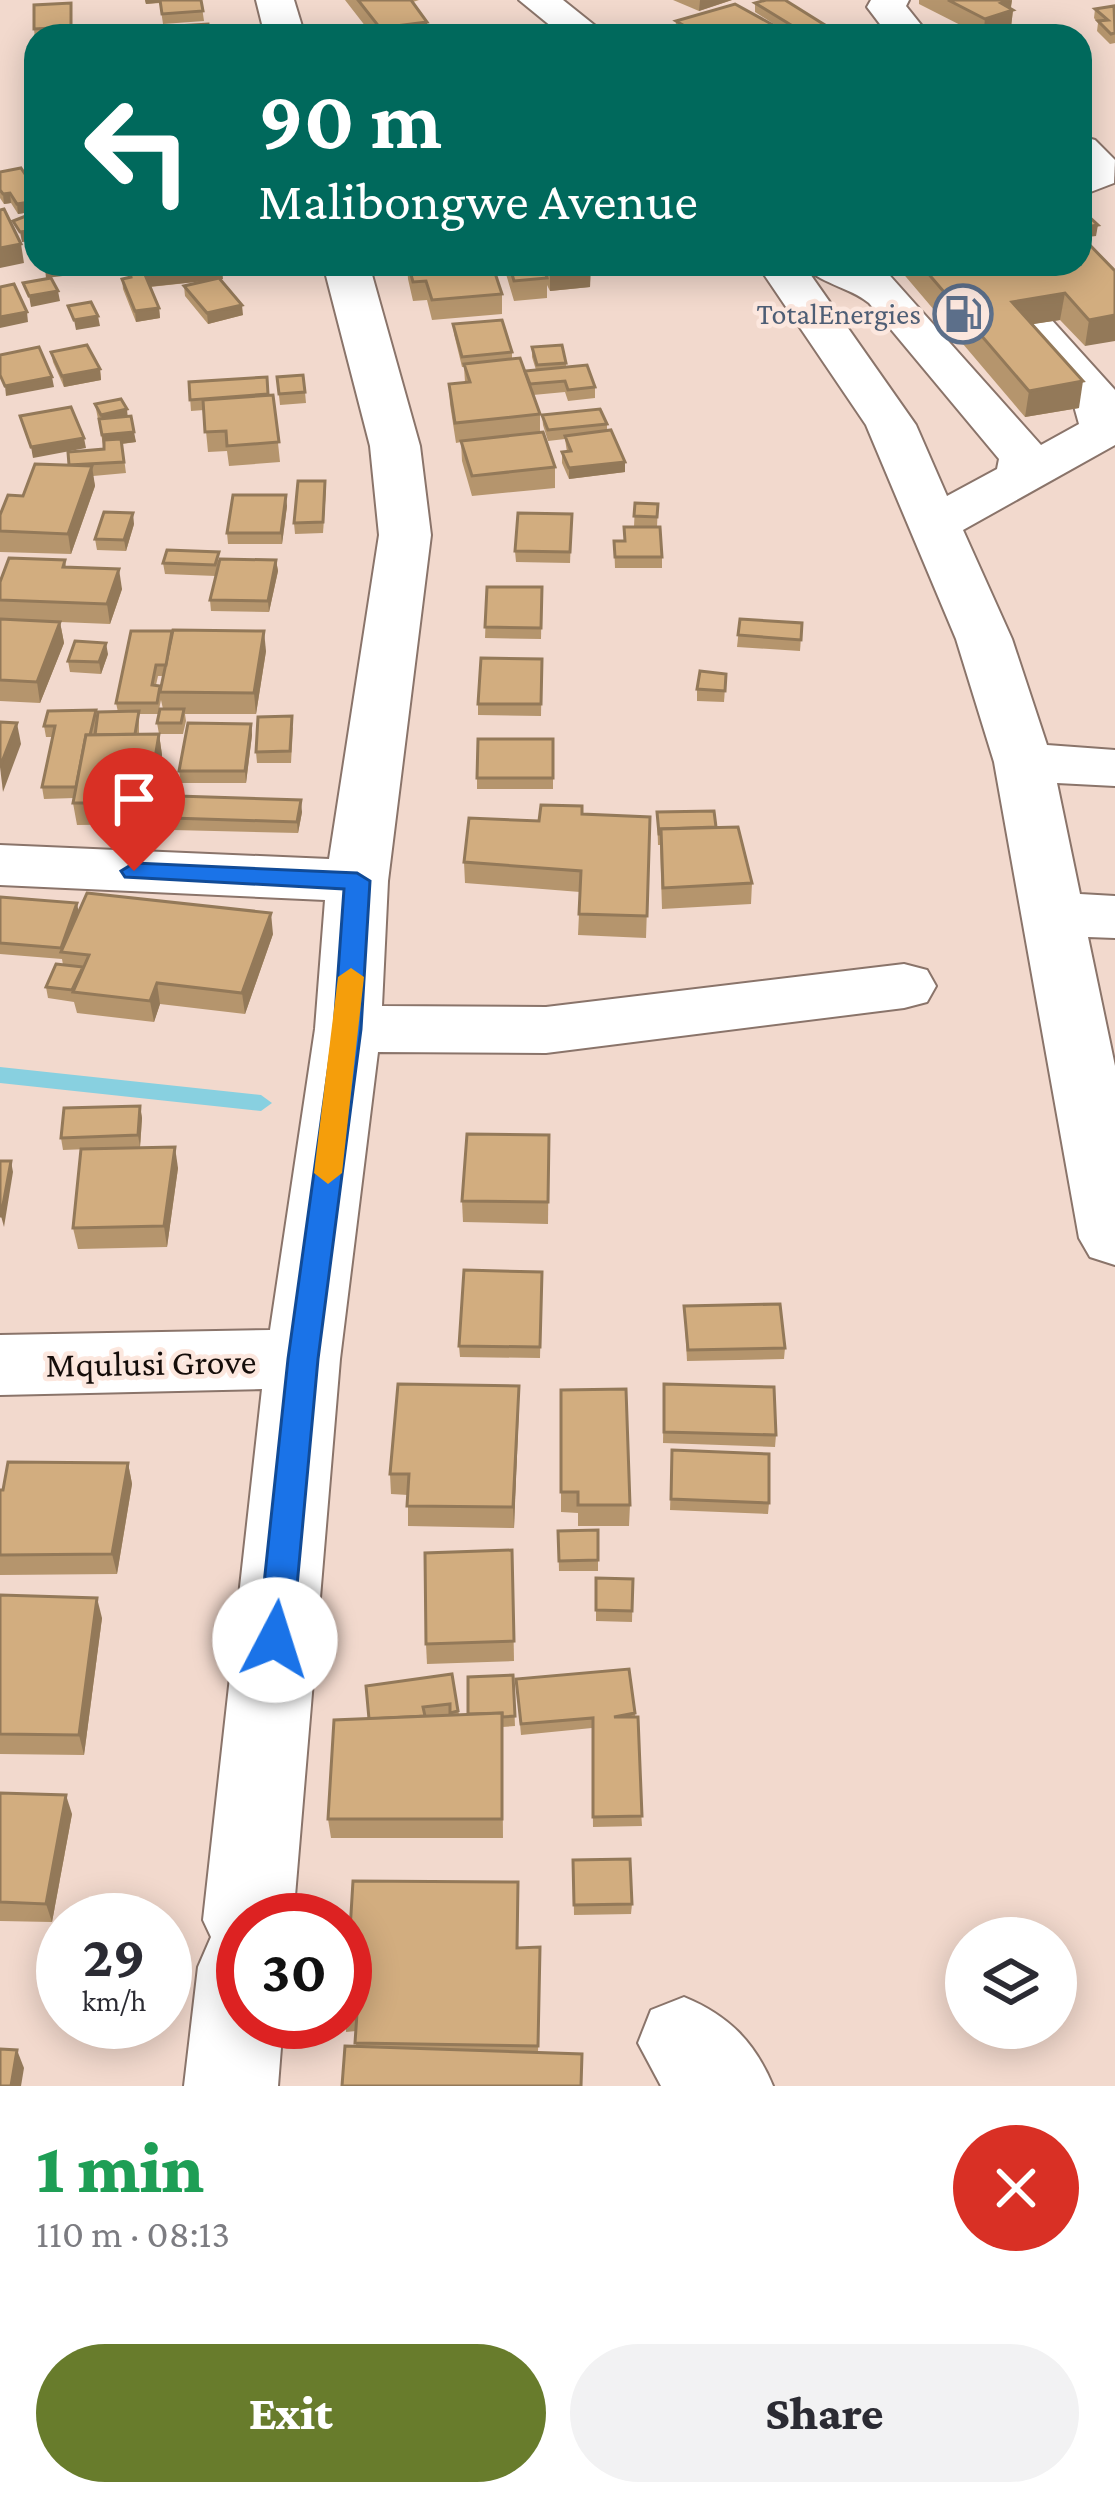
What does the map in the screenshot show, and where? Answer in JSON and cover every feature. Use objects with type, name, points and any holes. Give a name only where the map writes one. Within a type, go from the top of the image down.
[{"type":"street","points":[[538,0],[571,24]]},
{"type":"street","points":[[569,0],[588,24]]},
{"type":"street","points":[[890,0],[886,7],[900,24]]},
{"type":"street","points":[[251,1893],[303,1359],[348,1029],[357,881],[405,535],[394,446],[349,276]]},
{"type":"street","points":[[777,276],[823,290],[867,278],[1011,435],[1024,457],[1021,476]]},
{"type":"street","points":[[936,523],[1005,490],[1021,476],[1105,430],[1095,396],[987,276]]},
{"type":"street","points":[[823,290],[936,523],[984,639],[1023,763],[1115,1238]]},
{"type":"street","points":[[1023,763],[1115,768]]},
{"type":"street","points":[[0,865],[357,881]]},
{"type":"street","points":[[1051,914],[1115,916]]},
{"type":"street","points":[[348,1029],[546,1030],[904,986]]},
{"type":"street","name":"Mqulusi Grove","points":[[0,1365],[303,1359]]},
{"type":"street","points":[[231,2086],[235,2049]]},
{"type":"building","points":[[160,0],[201,0],[203,11],[162,14]]},
{"type":"building","points":[[358,0],[411,0],[427,22],[411,24],[377,24]]},
{"type":"building","points":[[785,0],[823,24],[789,24],[755,3]]},
{"type":"building","points":[[948,0],[1010,0],[1001,3],[1013,10],[985,19]]},
{"type":"building","points":[[71,3],[71,24],[34,24],[34,5]]},
{"type":"building","points":[[735,4],[771,24],[681,24],[676,21]]},
{"type":"building","points":[[1114,6],[1115,33],[1111,34],[1098,21],[1108,20],[1095,9]]},
{"type":"building","points":[[21,168],[24,203],[17,204],[10,193],[3,194],[0,172]]},
{"type":"building","points":[[4,209],[21,244],[0,248],[0,210]]},
{"type":"building","points":[[24,217],[24,232],[20,232],[13,221]]},
{"type":"building","points":[[1092,247],[1115,271],[1115,315],[1089,320],[1065,293],[1012,302],[1083,381],[1029,391],[930,276],[1092,276]]},
{"type":"building","points":[[156,276],[146,277],[159,308],[135,311],[122,279]]},
{"type":"building","points":[[411,276],[496,276],[502,294],[432,300],[426,281],[413,282]]},
{"type":"building","points":[[513,276],[547,278],[514,281]]},
{"type":"building","points":[[51,278],[58,291],[29,296],[23,283]]},
{"type":"building","points":[[219,278],[242,305],[207,313],[184,286]]},
{"type":"building","points":[[14,284],[27,312],[0,317],[0,287]]},
{"type":"building","points":[[91,302],[98,316],[74,320],[68,306]]},
{"type":"building","points":[[502,320],[512,352],[462,357],[453,324]]},
{"type":"building","points":[[87,345],[100,369],[62,376],[51,352]]},
{"type":"building","points":[[562,345],[566,363],[537,365],[532,347]]},
{"type":"building","points":[[39,347],[52,377],[5,386],[0,355]]},
{"type":"building","points":[[520,358],[540,414],[455,423],[449,384],[470,382],[464,364]]},
{"type":"building","points":[[587,365],[595,387],[568,390],[565,381],[530,384],[525,371]]},
{"type":"building","points":[[303,375],[305,392],[279,394],[277,377]]},
{"type":"building","points":[[267,377],[268,394],[190,400],[189,382]]},
{"type":"building","points":[[273,395],[279,442],[227,446],[226,431],[205,432],[203,400]]},
{"type":"building","points":[[121,399],[127,409],[101,415],[95,404]]},
{"type":"building","points":[[71,407],[84,438],[31,447],[20,416]]},
{"type":"building","points":[[600,409],[607,424],[548,430],[542,415]]},
{"type":"building","points":[[131,416],[134,432],[102,435],[99,419]]},
{"type":"building","points":[[611,430],[625,462],[569,468],[562,452],[571,451],[565,436]]},
{"type":"building","points":[[543,432],[555,467],[472,476],[461,441]]},
{"type":"building","points":[[121,439],[124,462],[69,465],[68,452],[104,449],[104,440]]},
{"type":"building","points":[[35,464],[92,466],[68,534],[0,531],[8,495],[23,496]]},
{"type":"building","points":[[298,481],[325,481],[323,522],[294,523]]},
{"type":"building","points":[[233,495],[286,495],[281,533],[227,533]]},
{"type":"building","points":[[635,503],[658,504],[657,517],[634,516]]},
{"type":"building","points":[[104,512],[133,513],[124,540],[95,539]]},
{"type":"building","points":[[518,513],[572,514],[570,552],[515,551]]},
{"type":"building","points":[[624,527],[660,527],[662,557],[615,557],[614,541],[625,541]]},
{"type":"building","points":[[167,550],[219,552],[215,565],[163,563]]},
{"type":"building","points":[[9,558],[119,569],[107,604],[0,600],[0,582]]},
{"type":"building","points":[[220,559],[276,560],[268,601],[210,600]]},
{"type":"building","points":[[487,587],[542,587],[541,628],[485,627]]},
{"type":"building","points":[[0,619],[60,622],[37,682],[0,680]]},
{"type":"building","points":[[740,619],[802,623],[801,640],[738,635]]},
{"type":"building","points":[[173,630],[264,631],[254,693],[160,692]]},
{"type":"building","points":[[131,631],[172,631],[166,665],[156,665],[152,685],[160,686],[157,703],[116,703]]},
{"type":"building","points":[[75,641],[106,643],[99,662],[68,661]]},
{"type":"building","points":[[481,658],[542,659],[541,704],[478,704]]},
{"type":"building","points":[[700,671],[726,674],[725,691],[697,689]]},
{"type":"building","points":[[160,709],[184,709],[181,723],[157,723]]},
{"type":"building","points":[[96,710],[76,787],[42,787],[55,726],[44,726],[48,711]]},
{"type":"building","points":[[139,711],[135,734],[95,735],[98,712]]},
{"type":"building","points":[[292,716],[290,751],[256,752],[258,717]]},
{"type":"building","points":[[0,722],[17,723],[0,767]]},
{"type":"building","points":[[188,723],[251,724],[245,771],[179,771]]},
{"type":"building","points":[[159,734],[151,782],[171,782],[168,803],[73,803],[86,735]]},
{"type":"building","points":[[478,739],[553,739],[553,778],[477,778]]},
{"type":"building","points":[[177,796],[301,800],[297,822],[172,818]]},
{"type":"building","points":[[541,805],[582,806],[582,814],[650,817],[647,916],[579,914],[581,871],[464,862],[469,818],[539,821]]},
{"type":"building","points":[[714,811],[716,827],[661,829],[659,834],[657,812]]},
{"type":"building","points":[[738,827],[752,883],[663,888],[661,829]]},
{"type":"building","points":[[87,893],[271,913],[242,993],[157,983],[150,1001],[73,992],[89,955],[61,952]]},
{"type":"building","points":[[0,897],[77,903],[61,948],[0,943]]},
{"type":"building","points":[[56,964],[83,967],[72,990],[46,987]]},
{"type":"building","points":[[140,1106],[138,1135],[61,1138],[64,1108]]},
{"type":"building","points":[[467,1134],[549,1135],[548,1202],[462,1201]]},
{"type":"building","points":[[175,1147],[164,1226],[73,1228],[81,1149]]},
{"type":"building","points":[[0,1161],[11,1161],[1,1216],[0,1216]]},
{"type":"building","points":[[464,1270],[542,1272],[540,1347],[459,1346]]},
{"type":"building","points":[[780,1304],[785,1348],[688,1350],[684,1306]]},
{"type":"building","points":[[398,1384],[519,1386],[513,1507],[407,1506],[409,1474],[390,1474]]},
{"type":"building","points":[[664,1384],[774,1387],[776,1435],[664,1432]]},
{"type":"building","points":[[626,1389],[630,1505],[578,1505],[578,1492],[561,1492],[561,1390]]},
{"type":"building","points":[[672,1450],[769,1454],[769,1503],[671,1499]]},
{"type":"building","points":[[8,1462],[128,1463],[112,1554],[0,1555],[0,1490]]},
{"type":"building","points":[[598,1530],[598,1560],[559,1561],[558,1531]]},
{"type":"building","points":[[512,1550],[514,1641],[426,1644],[425,1553]]},
{"type":"building","points":[[596,1578],[633,1579],[632,1611],[596,1610]]},
{"type":"building","points":[[0,1595],[97,1598],[79,1735],[0,1734]]},
{"type":"building","points":[[629,1669],[635,1713],[614,1717],[638,1717],[642,1816],[593,1817],[593,1718],[521,1724],[516,1679]]},
{"type":"building","points":[[452,1674],[458,1711],[450,1713],[450,1704],[423,1707],[425,1716],[369,1719],[366,1686]]},
{"type":"building","points":[[513,1675],[515,1716],[468,1714],[468,1677]]},
{"type":"building","points":[[502,1713],[502,1819],[328,1819],[334,1720]]},
{"type":"building","points":[[0,1793],[66,1795],[48,1893],[36,1893],[36,1904],[0,1902]]},
{"type":"building","points":[[630,1859],[632,1904],[574,1905],[573,1860]]},
{"type":"building","points":[[353,1881],[518,1882],[517,1948],[540,1947],[538,2046],[372,2043],[372,1893],[352,1893]]},
{"type":"building","points":[[0,2049],[17,2050],[11,2086],[0,2086]]},
{"type":"building","points":[[345,2049],[582,2054],[581,2086],[342,2086]]},
{"type":"waterway","points":[[0,1075],[261,1103]]},
{"type":"slow traffic","points":[[328,1173],[351,977]]},
{"type":"place","name":"TotalEnergies","points":[[963,314]]},
{"type":"route","points":[[134,871],[357,881],[348,1029],[303,1359],[275,1640]]}]
